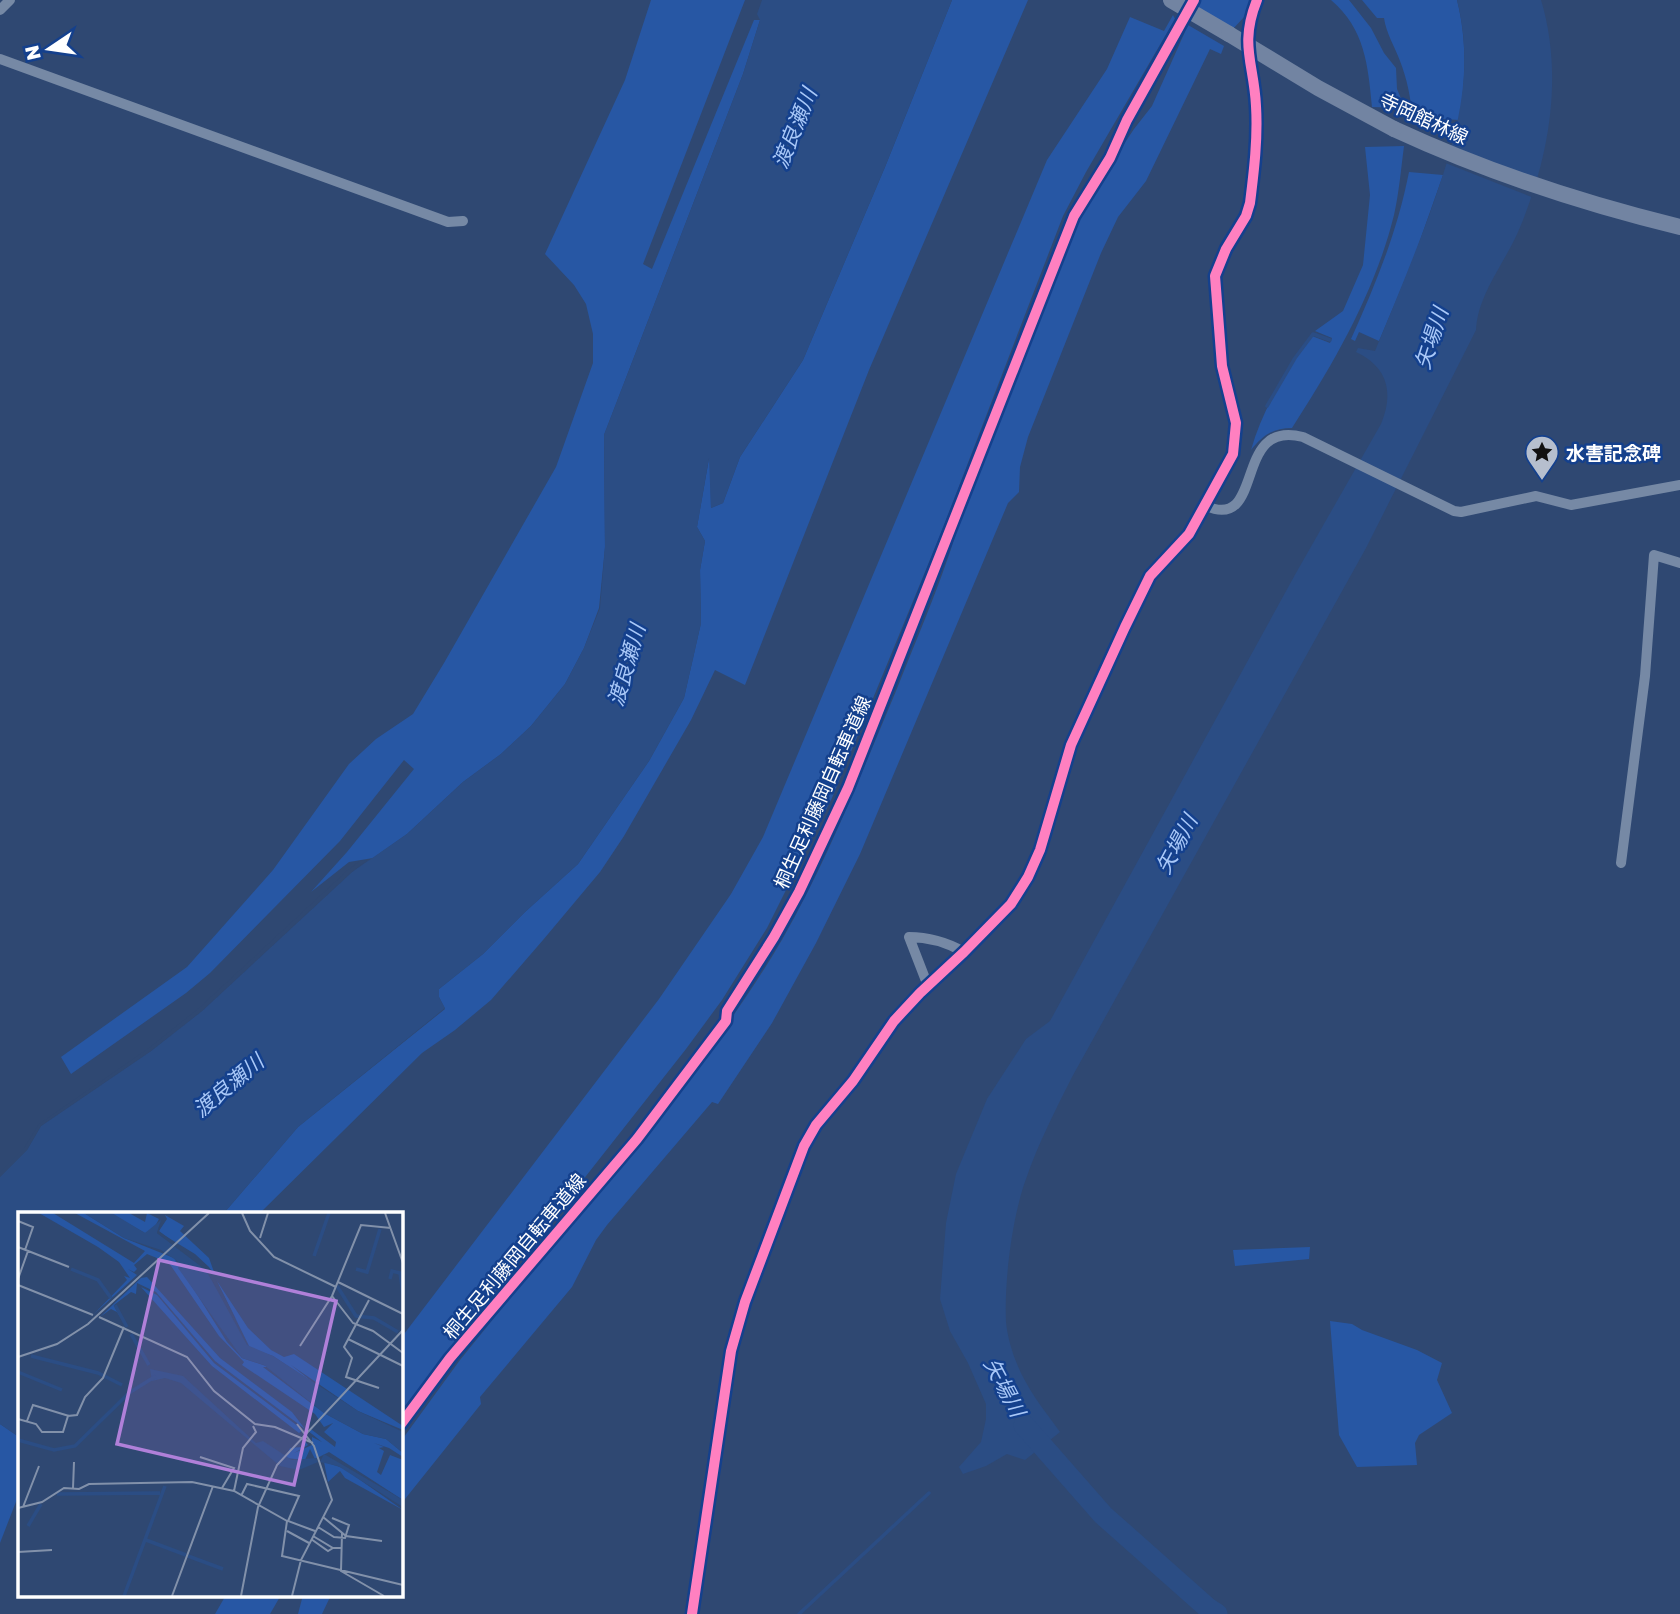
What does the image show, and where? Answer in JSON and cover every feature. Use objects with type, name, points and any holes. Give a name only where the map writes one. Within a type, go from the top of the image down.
[{"type":"main road","name":"寺岡館林線","points":[[1183,4],[1318,88],[1424,143],[1500,174],[1580,202],[1680,227]]},
{"type":"street","points":[[0,10],[10,0]]},
{"type":"street","points":[[692,1614],[731,1352],[744,1302],[790,1179],[816,1125],[853,1081],[894,1021],[1011,904],[1028,877],[1040,850],[1071,745],[1125,627],[1150,576],[1189,534],[1233,454],[1235,414],[1225,382],[1220,351],[1215,276],[1250,203],[1256,106],[1249,63],[1248,33],[1257,0]]},
{"type":"street","points":[[1142,94],[1183,4]]},
{"type":"street","points":[[0,59],[448,222],[463,221]]},
{"type":"street","points":[[1206,506],[1223,509],[1239,501],[1247,487],[1260,449],[1267,442],[1285,434],[1303,437],[1454,511],[1469,512],[1536,496],[1571,505],[1680,485]]},
{"type":"street","points":[[1621,863],[1645,676],[1654,555],[1680,563]]},
{"type":"street","points":[[928,986],[909,937],[923,937],[954,946],[964,953]]},
{"type":"shaded area","points":[[651,0],[745,0],[643,264],[652,269],[754,20],[760,20],[743,74],[604,435],[605,547],[599,608],[584,648],[565,684],[531,726],[501,754],[463,782],[407,834],[373,858],[349,862],[311,892],[414,769],[404,760],[340,841],[210,973],[71,1074],[61,1057],[187,967],[273,870],[349,764],[376,739],[413,714],[556,467],[593,363],[593,334],[586,304],[574,285],[545,254],[625,80]]},
{"type":"shaded area","points":[[952,0],[1028,0],[869,370],[745,685],[715,670],[691,720],[600,872],[491,1000],[422,1053],[261,1212],[225,1212],[298,1127],[445,1009],[439,997],[439,989],[483,954],[578,864],[649,761],[684,698],[701,623],[700,570],[705,541],[697,527],[710,453],[711,508],[723,503],[740,457],[803,360]]},
{"type":"shaded area","points":[[1199,0],[1251,0],[1245,16],[1232,30],[1199,9]]},
{"type":"shaded area","points":[[1331,0],[1349,0],[1371,28],[1384,53],[1396,68],[1397,89],[1405,108],[1372,107],[1363,49],[1351,23]]},
{"type":"shaded area","points":[[1362,0],[1457,0],[1463,30],[1464,60],[1459,120],[1412,117],[1405,75],[1384,18],[1377,18]]},
{"type":"shaded area","points":[[1173,15],[1175,19],[1063,216],[941,533],[832,798],[767,928],[722,1000],[686,1049],[402,1410],[402,1337],[659,999],[731,894],[763,837],[1047,160],[1107,69],[1130,17],[1164,31]]},
{"type":"shaded area","points":[[1188,25],[1224,46],[1221,54],[1210,49],[1146,181],[1118,217],[1101,253],[1028,437],[1020,467],[1019,492],[1008,503],[860,854],[816,943],[772,1023],[718,1104],[712,1102],[607,1225],[596,1240],[572,1287],[480,1397],[481,1404],[402,1503],[402,1440],[460,1360],[697,1067],[731,1020],[783,938],[815,878],[896,691],[941,577],[964,506],[1079,221],[1100,180],[1152,106]]},
{"type":"shaded area","points":[[1404,146],[1396,207],[1386,244],[1352,326],[1292,428],[1269,433],[1251,450],[1276,390],[1312,336],[1330,343],[1332,338],[1315,331],[1343,311],[1363,265],[1370,195],[1365,147]]},
{"type":"shaded area","points":[[1409,172],[1443,175],[1412,263],[1379,341],[1359,332],[1355,341],[1351,339],[1385,257]]},
{"type":"shaded area","points":[[1310,1247],[1309,1259],[1235,1266],[1233,1250]]},
{"type":"shaded area","points":[[1330,1321],[1352,1324],[1442,1363],[1437,1380],[1452,1413],[1419,1435],[1415,1443],[1417,1465],[1357,1467],[1339,1435]]},
{"type":"shaded area","points":[[0,1424],[18,1436],[18,1497],[0,1543]]},
{"type":"shaded area","points":[[225,1596],[280,1596],[270,1614],[215,1614]]},
{"type":"shaded area","points":[[303,1596],[331,1596],[322,1614],[298,1614]]},
{"type":"water","name":"渡良瀬川","points":[[762,0],[952,0],[803,360],[740,457],[723,503],[711,508],[709,458],[697,527],[705,541],[700,570],[701,623],[684,698],[649,761],[578,864],[483,954],[439,989],[439,997],[445,1008],[298,1127],[225,1212],[18,1212],[18,1436],[0,1424],[0,1177],[27,1150],[41,1126],[151,1051],[202,1011],[352,872],[407,834],[463,782],[501,754],[531,726],[565,684],[584,648],[600,608],[605,547],[604,435],[743,74],[760,20],[757,14]]},
{"type":"water","points":[[1457,0],[1541,0],[1548,29],[1552,88],[1545,147],[1529,204],[1518,232],[1486,292],[1476,330],[1366,548],[1072,1077],[1031,1166],[1021,1194],[1010,1250],[1006,1288],[1007,1327],[1021,1373],[1060,1432],[1025,1460],[1007,1454],[986,1466],[963,1474],[959,1467],[981,1442],[986,1404],[950,1331],[940,1299],[946,1223],[956,1174],[987,1099],[1026,1039],[1050,1021],[1381,424],[1387,402],[1385,382],[1375,365],[1356,352],[1358,348],[1375,351],[1424,230],[1455,134],[1464,55]]},
{"type":"pier","points":[[1448,146],[1539,183],[1534,198],[1443,162]]},
{"type":"pier","points":[[367,860],[202,1011],[151,1051],[41,1126],[27,1150],[0,1177],[0,1172],[24,1148],[39,1124],[149,1048],[199,1008],[349,869],[360,861]]},
{"type":"waterway","points":[[1267,406],[1295,358],[1313,334],[1330,340]]},
{"type":"waterway","name":"矢場川","points":[[1024,1425],[1103,1515],[1217,1614]]},
{"type":"waterway","points":[[799,1614],[929,1493]]},
{"type":"waterway","name":"矢場川","points":[[1206,1614],[1209,1609]]},
{"type":"cycle path","name":"桐生足利藤岡自転車道線","points":[[402,1423],[450,1358],[637,1139],[726,1021],[727,1011],[774,937],[799,892],[848,788],[1074,216],[1110,158],[1127,120],[1194,0]]},
{"type":"cycle path","points":[[692,1614],[731,1351],[745,1302],[804,1146],[816,1125],[853,1081],[894,1021],[1011,904],[1028,877],[1040,850],[1071,745],[1125,627],[1150,576],[1189,534],[1233,454],[1236,423],[1222,366],[1215,276],[1250,203],[1256,118],[1248,42],[1257,0]]},
{"type":"place","name":"水害記念碑","points":[[1542,482]]}]
